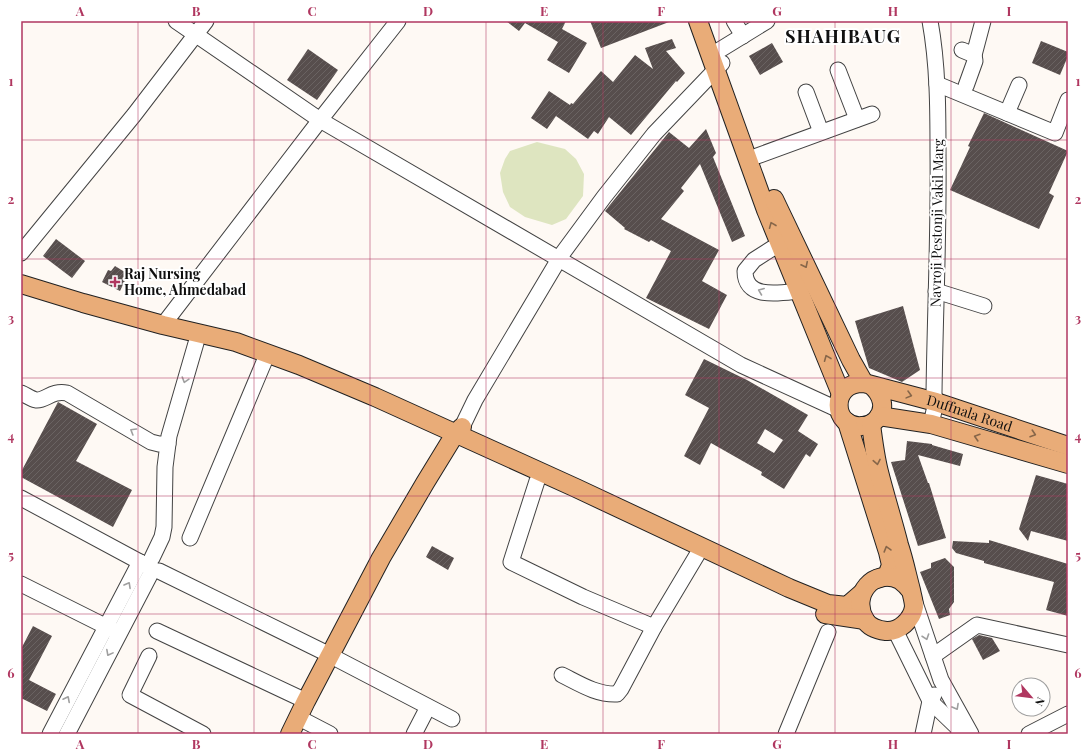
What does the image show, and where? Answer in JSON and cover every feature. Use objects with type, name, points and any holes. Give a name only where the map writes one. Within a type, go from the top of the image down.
[{"type":"main road","points":[[698,21],[719,62],[776,206],[851,360],[867,384]]},
{"type":"main road","points":[[706,21],[766,210],[799,291],[842,409],[888,552],[891,565],[887,576],[877,579],[867,585],[860,598],[860,608],[865,620],[870,625],[879,630],[895,630],[903,626],[914,609],[908,574],[879,471],[875,420],[882,410],[882,402],[876,390],[867,384],[857,382],[845,389],[842,409]]},
{"type":"main road","points":[[21,284],[163,325],[236,342],[300,365],[375,397],[457,437],[583,491],[789,588],[828,604],[847,606],[862,593]]},
{"type":"main road","points":[[21,293],[115,323],[236,352],[289,371],[370,405],[457,437],[537,481],[825,614],[865,620]]},
{"type":"main road","name":"Duffnala Road","points":[[867,384],[936,402],[1068,446]]},
{"type":"main road","points":[[842,409],[859,426],[875,420],[932,424],[1068,464]]},
{"type":"main road","points":[[290,734],[306,701],[334,657],[457,437]]},
{"type":"main road","points":[[877,579],[893,577],[902,581],[912,595]]},
{"type":"main road","points":[[302,728],[334,657]]},
{"type":"street","points":[[176,21],[194,35],[320,120],[741,366],[842,409]]},
{"type":"street","points":[[21,253],[134,115],[206,21]]},
{"type":"street","points":[[163,325],[398,21]]},
{"type":"street","points":[[734,21],[743,36]]},
{"type":"street","points":[[457,437],[475,400],[560,259],[604,197],[654,134],[743,36],[767,21]]},
{"type":"street","points":[[931,28],[942,21]]},
{"type":"street","points":[[966,86],[975,61],[968,53],[983,21]]},
{"type":"street","name":"Navroji Pestonji Vakil Marg","points":[[931,28],[935,49],[937,84],[938,181],[934,394],[936,402],[932,424]]},
{"type":"street","points":[[838,70],[857,119]]},
{"type":"street","points":[[937,84],[1055,133],[1066,110]]},
{"type":"street","points":[[1007,113],[1019,85]]},
{"type":"street","points":[[806,92],[821,132]]},
{"type":"street","points":[[757,156],[872,114]]},
{"type":"street","points":[[779,244],[754,260],[745,271],[745,276],[748,283],[753,288],[766,294],[799,291]]},
{"type":"street","points":[[936,291],[984,306]]},
{"type":"street","points":[[67,734],[119,634],[151,565],[162,537],[164,527],[165,467],[168,444],[181,392],[196,343]]},
{"type":"street","points":[[190,538],[264,362]]},
{"type":"street","points":[[21,393],[35,400],[41,400],[52,393],[67,393],[151,442],[168,444]]},
{"type":"street","points":[[537,481],[511,562],[583,597],[654,627]]},
{"type":"street","points":[[21,498],[334,657],[452,719]]},
{"type":"street","points":[[562,675],[596,692],[617,694],[654,627],[698,555]]},
{"type":"street","points":[[50,734],[105,626],[151,565]]},
{"type":"street","points":[[21,584],[119,634]]},
{"type":"street","points":[[912,595],[941,680],[971,734]]},
{"type":"street","points":[[933,656],[977,625],[1068,645]]},
{"type":"street","points":[[895,630],[930,701],[957,727],[960,734]]},
{"type":"street","points":[[157,631],[306,701]]},
{"type":"street","points":[[786,734],[828,632]]},
{"type":"street","points":[[149,656],[130,695],[203,734]]},
{"type":"street","points":[[923,734],[930,701],[941,680]]},
{"type":"street","points":[[414,734],[428,707]]},
{"type":"street","points":[[1029,734],[1068,714]]},
{"type":"street","points":[[302,728],[330,734]]},
{"type":"green space","points":[[537,142],[565,149],[576,159],[584,174],[583,196],[566,219],[552,225],[525,217],[510,207],[503,192],[500,173],[505,159],[510,151]]},
{"type":"building","points":[[506,21],[566,21],[562,29],[587,43],[569,73],[547,60],[558,42],[525,23],[519,31]]},
{"type":"building","points":[[590,21],[668,21],[669,22],[601,48]]},
{"type":"building","points":[[672,39],[676,48],[666,51],[685,73],[677,82],[676,81],[631,135],[609,117],[598,134],[594,131],[588,139],[556,116],[547,129],[531,118],[549,91],[570,105],[571,103],[573,104],[601,71],[613,82],[635,55],[653,69],[645,48]]},
{"type":"building","points":[[1041,41],[1068,52],[1068,56],[1060,75],[1032,63]]},
{"type":"building","points":[[772,43],[783,62],[760,75],[749,56]]},
{"type":"building","points":[[308,49],[338,70],[317,100],[287,80]]},
{"type":"building","points":[[984,113],[1068,151],[1049,193],[1054,196],[1039,229],[950,190],[970,147],[968,146]]},
{"type":"building","points":[[706,129],[716,153],[713,157],[745,236],[732,242],[700,164],[681,188],[684,191],[661,219],[719,250],[702,281],[727,295],[709,329],[646,298],[671,251],[651,240],[649,242],[624,229],[625,228],[605,211],[669,132],[689,148]]},
{"type":"building","points":[[56,239],[85,261],[72,278],[43,256]]},
{"type":"building","points":[[115,266],[128,274],[120,291],[102,282],[108,270],[111,271]]},
{"type":"building","points":[[903,306],[920,370],[902,382],[869,368],[855,321]]},
{"type":"building","points":[[704,359],[747,380],[808,415],[798,431],[818,444],[810,457],[806,454],[784,489],[761,475],[762,472],[711,443],[700,465],[684,456],[709,408],[685,395]],"holes":[[[765,429],[783,440],[774,453],[757,443]]]},
{"type":"building","points":[[58,402],[97,424],[76,461],[132,490],[113,527],[21,477],[21,472]]},
{"type":"building","points":[[907,441],[932,444],[963,454],[960,466],[918,455],[929,483],[946,538],[918,546],[891,462],[905,460]]},
{"type":"building","points":[[1036,475],[1068,484],[1068,541],[1031,531],[1028,541],[1019,529]]},
{"type":"building","points":[[989,540],[1068,564],[1068,616],[1046,610],[1054,582],[984,563],[984,561],[956,553],[952,548],[953,541],[989,543]]},
{"type":"building","points":[[432,546],[454,558],[448,570],[426,557]]},
{"type":"building","points":[[945,558],[954,567],[954,602],[949,609],[950,615],[939,619],[920,572],[931,568],[931,563]]},
{"type":"building","points":[[33,626],[52,636],[29,680],[56,694],[47,711],[21,698],[21,649]]},
{"type":"building","points":[[979,635],[992,638],[1000,651],[983,660],[972,639]]},
{"type":"place","name":"Raj Nursing Home, Ahmedabad","points":[[115,282]]},
{"type":"district","name":"SHAHIBAUG","points":[[843,37]]}]
